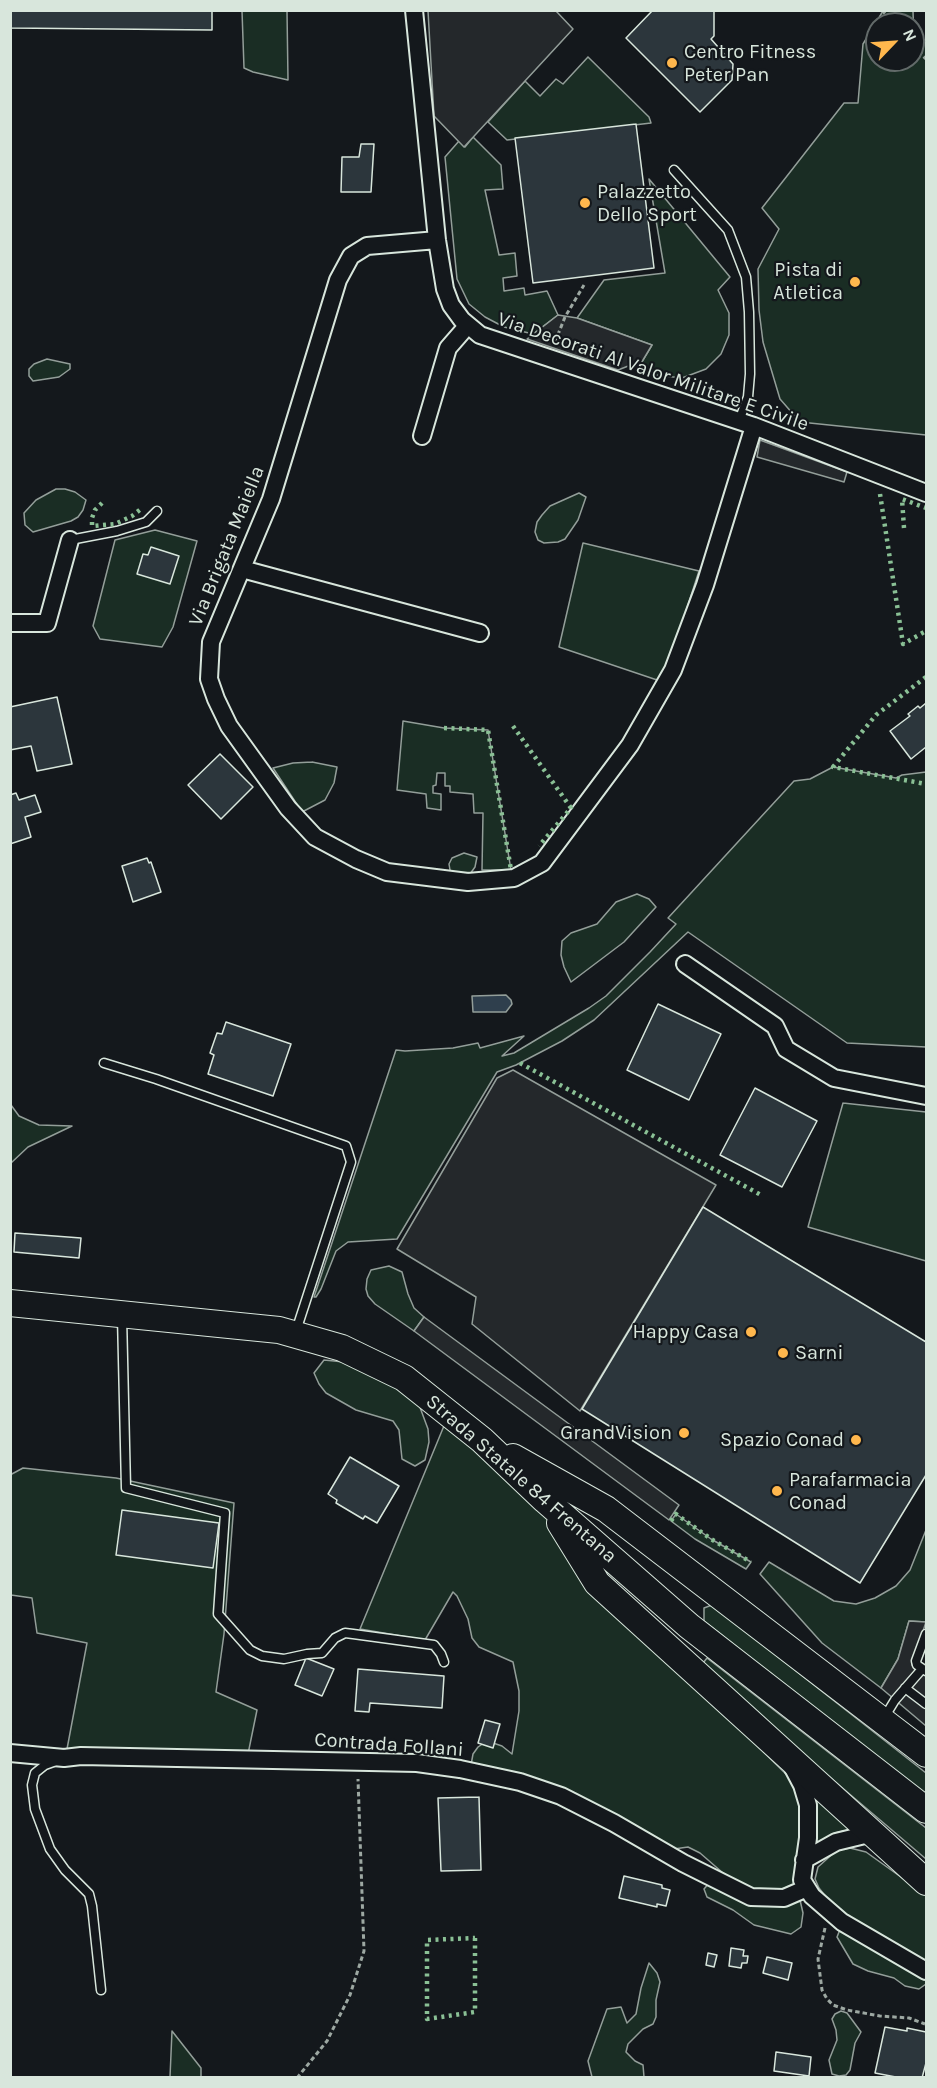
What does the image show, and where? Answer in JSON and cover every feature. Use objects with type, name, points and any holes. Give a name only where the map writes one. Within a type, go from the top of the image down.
[{"type":"main road","name":"Strada Statale 84 Frentana","points":[[10,1303],[279,1330],[342,1348],[404,1378],[482,1440],[545,1500],[689,1626],[927,1810]]},
{"type":"main road","points":[[482,1440],[606,1509],[927,1754]]},
{"type":"main road","points":[[545,1500],[597,1583],[927,1882]]},
{"type":"street","name":"Via Decorati Al Valor Militare E Civile","points":[[414,10],[437,240],[445,289],[451,305],[468,325],[480,335],[747,424],[927,493]]},
{"type":"street","name":"Via Brigata Maiella","points":[[437,240],[367,246],[351,256],[338,280],[271,499],[211,642],[209,679],[229,726],[301,824],[315,837],[356,859],[387,872],[468,882],[514,878],[542,863],[630,746],[673,670],[705,585],[747,424]]},
{"type":"street","points":[[422,436],[448,348],[468,325]]},
{"type":"street","points":[[10,623],[47,623],[70,540]]},
{"type":"street","points":[[242,569],[480,633]]},
{"type":"street","points":[[685,964],[775,1026],[786,1048],[834,1078],[927,1096]]},
{"type":"street","name":"Contrada Follani","points":[[10,1753],[64,1758],[81,1756],[417,1764],[460,1769],[520,1782],[561,1796],[614,1823],[683,1863],[751,1897],[784,1898],[807,1888]]},
{"type":"street","points":[[786,1754],[802,1785],[808,1805],[808,1838],[802,1880],[812,1896],[842,1922],[927,1971]]},
{"type":"street","points":[[804,1860],[836,1842],[873,1833]]},
{"type":"lane","points":[[674,170],[728,230],[746,277],[750,374],[747,424]]},
{"type":"lane","points":[[70,540],[117,531],[146,522],[157,511]]},
{"type":"lane","points":[[104,1063],[346,1146],[351,1162],[295,1334]]},
{"type":"lane","points":[[122,1313],[126,1488],[225,1513],[218,1614],[250,1650],[262,1656],[284,1659],[322,1653],[335,1638],[353,1634],[434,1646],[444,1662]]},
{"type":"lane","points":[[882,1720],[905,1688],[924,1670],[917,1665],[916,1661],[927,1634]]},
{"type":"lane","points":[[905,1688],[927,1704]]},
{"type":"lane","points":[[64,1758],[45,1765],[35,1773],[32,1785],[35,1809],[50,1849],[65,1870],[89,1894],[100,1990]]},
{"type":"path","points":[[549,358],[565,317],[584,285]]},
{"type":"path","points":[[297,2078],[327,2041],[350,1995],[364,1951],[358,1762]]},
{"type":"path","points":[[829,1912],[818,1959],[822,1990],[827,1999],[833,2005],[847,2010],[909,2018],[925,2024]]},
{"type":"green space","points":[[242,11],[287,11],[288,80],[244,68]]},
{"type":"green space","name":"Pista di Atletica","points":[[883,11],[913,12],[882,12]]},
{"type":"green space","name":"Pista di Atletica","points":[[926,40],[926,435],[800,422],[780,399],[763,342],[759,310],[758,269],[779,229],[762,208],[844,103],[858,103],[865,41],[865,72],[925,72]]},
{"type":"green space","points":[[588,57],[649,117],[651,123],[507,140],[488,122],[525,81],[540,96],[556,79],[563,84]]},
{"type":"green space","points":[[473,137],[501,165],[503,189],[485,190],[499,255],[515,253],[517,276],[503,278],[504,291],[524,288],[525,295],[547,291],[558,315],[533,334],[504,327],[485,317],[469,304],[457,279],[445,157],[459,141],[465,147]]},
{"type":"green space","points":[[649,179],[730,277],[718,290],[729,313],[729,335],[721,354],[706,369],[682,378],[656,375],[640,365],[652,345],[577,318],[604,280],[665,273]]},
{"type":"green space","points":[[47,359],[70,364],[70,369],[59,377],[33,381],[29,376],[29,369],[34,364]]},
{"type":"green space","points":[[56,489],[75,492],[86,500],[83,510],[71,521],[33,532],[25,525],[24,513],[36,500]]},
{"type":"green space","points":[[579,493],[586,497],[578,520],[565,539],[544,543],[538,540],[535,532],[537,522],[542,515],[550,506]]},
{"type":"green space","points":[[155,530],[197,541],[173,627],[162,647],[100,639],[93,626],[115,540]]},
{"type":"green space","points":[[583,543],[699,571],[663,682],[559,647]]},
{"type":"green space","points":[[403,721],[444,728],[488,730],[511,870],[482,870],[483,813],[474,813],[473,794],[450,792],[450,786],[445,786],[445,773],[437,773],[436,785],[433,786],[433,793],[441,794],[441,810],[427,808],[426,794],[397,790]]},
{"type":"green space","points":[[312,762],[337,767],[334,783],[325,800],[302,812],[273,768],[293,763]]},
{"type":"green space","points":[[833,767],[896,778],[926,772],[926,1047],[847,1043],[688,932],[594,1020],[562,1041],[516,1065],[497,1072],[397,1239],[348,1242],[336,1251],[321,1289],[314,1297],[396,1050],[453,1048],[478,1043],[480,1048],[524,1036],[502,1056],[514,1053],[589,1008],[606,996],[676,924],[668,918],[794,781],[810,779]]},
{"type":"green space","points":[[464,853],[477,857],[475,867],[470,874],[457,876],[450,870],[449,864],[452,858]]},
{"type":"green space","points":[[637,894],[649,899],[656,907],[624,942],[571,982],[561,955],[562,941],[571,933],[597,924],[616,902]]},
{"type":"green space","points":[[843,1103],[926,1112],[926,1261],[808,1227]]},
{"type":"green space","points":[[11,1105],[19,1116],[39,1125],[72,1126],[28,1147],[11,1163]]},
{"type":"green space","points":[[389,1266],[402,1272],[414,1308],[424,1317],[414,1331],[375,1304],[368,1296],[367,1279],[371,1270]]},
{"type":"green space","points":[[324,1360],[344,1362],[381,1378],[418,1402],[428,1429],[429,1442],[425,1460],[415,1466],[402,1459],[399,1430],[393,1421],[356,1410],[326,1393],[314,1373]]},
{"type":"green space","points":[[446,1421],[521,1486],[552,1525],[725,1714],[795,1783],[803,1799],[798,1888],[787,1892],[747,1888],[723,1873],[700,1853],[688,1847],[674,1849],[471,1765],[473,1754],[487,1741],[502,1746],[512,1754],[519,1711],[519,1691],[513,1662],[479,1647],[472,1638],[468,1619],[453,1592],[425,1640],[360,1629]]},
{"type":"green space","points":[[23,1468],[116,1478],[234,1503],[224,1634],[216,1692],[257,1710],[248,1754],[67,1749],[87,1643],[37,1633],[32,1598],[11,1595],[10,1475]]},
{"type":"green space","points":[[676,1514],[711,1539],[751,1562],[746,1569],[695,1539],[671,1521]]},
{"type":"green space","points":[[926,1530],[926,1622],[909,1621],[898,1659],[881,1688],[822,1643],[760,1574],[769,1562],[834,1601],[856,1604],[875,1598],[896,1586],[910,1570]]},
{"type":"green space","points":[[712,1605],[926,1773],[926,1797],[704,1621],[704,1608]]},
{"type":"green space","points":[[707,1658],[926,1828],[926,1859],[700,1667]]},
{"type":"green space","points":[[813,1793],[857,1830],[835,1833],[818,1844],[814,1839],[817,1818]]},
{"type":"green space","points":[[850,1848],[866,1852],[926,1895],[926,1963],[858,1926],[830,1902],[819,1888],[815,1879],[818,1867],[837,1850]]},
{"type":"green space","points":[[710,1882],[785,1901],[800,1900],[803,1913],[801,1927],[791,1934],[754,1925],[733,1910],[707,1897],[704,1889]]},
{"type":"green space","points":[[841,1927],[925,1975],[926,1984],[919,1989],[905,1986],[894,1978],[853,1964],[837,1937]]},
{"type":"green space","points":[[649,1963],[657,1973],[660,1982],[656,2000],[656,2017],[653,2024],[643,2029],[628,2044],[626,2052],[643,2065],[644,2077],[592,2077],[588,2061],[607,2009],[621,2007],[627,2023],[636,2014]]},
{"type":"green space","points":[[841,2011],[847,2013],[861,2032],[855,2043],[850,2070],[846,2075],[839,2076],[832,2074],[829,2060],[837,2040],[832,2019]]},
{"type":"green space","points":[[172,2031],[201,2068],[201,2077],[170,2077]]},
{"type":"shaded area","points":[[428,11],[556,11],[573,29],[464,147],[434,116]]},
{"type":"shaded area","points":[[558,315],[577,318],[652,345],[640,365],[636,363],[618,370],[527,339]]},
{"type":"shaded area","points":[[760,440],[847,472],[844,482],[757,457]]},
{"type":"shaded area","points":[[513,1070],[716,1185],[580,1411],[472,1324],[476,1297],[397,1249],[497,1078]]},
{"type":"shaded area","points":[[424,1317],[679,1505],[669,1520],[414,1331]]},
{"type":"shaded area","points":[[909,1621],[926,1622],[912,1665],[926,1675],[926,1726],[881,1688],[898,1659]]},
{"type":"water","points":[[506,995],[512,1004],[506,1012],[473,1012],[472,996]]},
{"type":"building","points":[[10,10],[212,10],[212,30],[10,28]]},
{"type":"building","points":[[653,10],[714,10],[714,36],[711,39],[733,64],[732,80],[700,112],[626,38]]},
{"type":"building","name":"Palazzetto Dello Sport","points":[[636,124],[654,268],[533,283],[515,138]]},
{"type":"building","points":[[361,144],[374,144],[371,192],[341,192],[342,157],[359,157]]},
{"type":"building","points":[[151,547],[179,556],[170,584],[137,574],[143,554],[148,555]]},
{"type":"building","points":[[57,697],[72,764],[37,771],[31,746],[10,750],[10,707]]},
{"type":"building","points":[[926,703],[926,747],[911,759],[890,731],[910,716],[908,714],[918,706],[920,708]]},
{"type":"building","points":[[220,754],[253,787],[221,819],[188,785]]},
{"type":"building","points":[[16,793],[19,800],[35,795],[41,812],[25,817],[31,837],[10,844],[10,795]]},
{"type":"building","points":[[147,858],[149,863],[151,862],[161,892],[133,902],[122,866]]},
{"type":"building","points":[[658,1004],[721,1034],[689,1100],[627,1070]]},
{"type":"building","points":[[226,1022],[291,1044],[273,1096],[208,1074],[214,1055],[210,1053],[217,1033],[222,1034]]},
{"type":"building","points":[[755,1088],[817,1121],[782,1187],[720,1155]]},
{"type":"building","points":[[703,1207],[926,1342],[926,1475],[860,1583],[582,1409]]},
{"type":"building","points":[[15,1233],[81,1238],[79,1258],[14,1252]]},
{"type":"building","points":[[350,1457],[399,1486],[377,1523],[365,1516],[363,1519],[336,1503],[337,1500],[328,1494]]},
{"type":"building","points":[[122,1510],[219,1523],[213,1568],[116,1555]]},
{"type":"building","points":[[306,1658],[334,1669],[322,1696],[295,1685]]},
{"type":"building","points":[[358,1669],[444,1676],[442,1708],[370,1703],[369,1712],[355,1711]]},
{"type":"building","points":[[485,1720],[500,1724],[493,1748],[478,1743]]},
{"type":"building","points":[[479,1797],[481,1870],[441,1871],[438,1798]]},
{"type":"building","points":[[624,1876],[662,1885],[662,1888],[670,1890],[666,1906],[657,1904],[657,1907],[619,1898]]},
{"type":"building","points":[[731,1948],[744,1950],[743,1956],[748,1956],[747,1963],[742,1963],[741,1968],[729,1966]]},
{"type":"building","points":[[708,1953],[717,1955],[714,1967],[706,1965]]},
{"type":"building","points":[[767,1957],[792,1963],[788,1980],[763,1973]]},
{"type":"building","points":[[885,2027],[926,2032],[926,2063],[922,2078],[901,2078],[875,2073]]},
{"type":"building","points":[[776,2052],[811,2057],[809,2076],[774,2071]]},
{"type":"hedge","points":[[880,494],[903,644],[926,631]]},
{"type":"hedge","points":[[904,528],[902,499],[926,508]]},
{"type":"hedge","points":[[102,503],[95,510],[92,526],[115,524],[141,509]]},
{"type":"hedge","points":[[926,677],[876,715],[833,767],[926,784]]},
{"type":"hedge","points":[[513,726],[571,808],[539,846]]},
{"type":"hedge","points":[[444,728],[488,730],[511,870]]},
{"type":"hedge","points":[[520,1063],[761,1195]]},
{"type":"hedge","points":[[671,1521],[676,1514],[711,1539],[751,1562]]},
{"type":"hedge","points":[[475,1938],[475,2012],[427,2019],[427,1940],[475,1938]]},
{"type":"place","name":"Centro Fitness Peter Pan","points":[[672,63]]},
{"type":"place","name":"Palazzetto Dello Sport","points":[[585,203]]},
{"type":"place","name":"Pista di Atletica","points":[[855,282]]},
{"type":"place","name":"Happy Casa","points":[[751,1332]]},
{"type":"place","name":"Sarni","points":[[783,1353]]},
{"type":"place","name":"GrandVision","points":[[684,1433]]},
{"type":"place","name":"Spazio Conad","points":[[856,1440]]},
{"type":"place","name":"Parafarmacia Conad","points":[[777,1491]]}]
